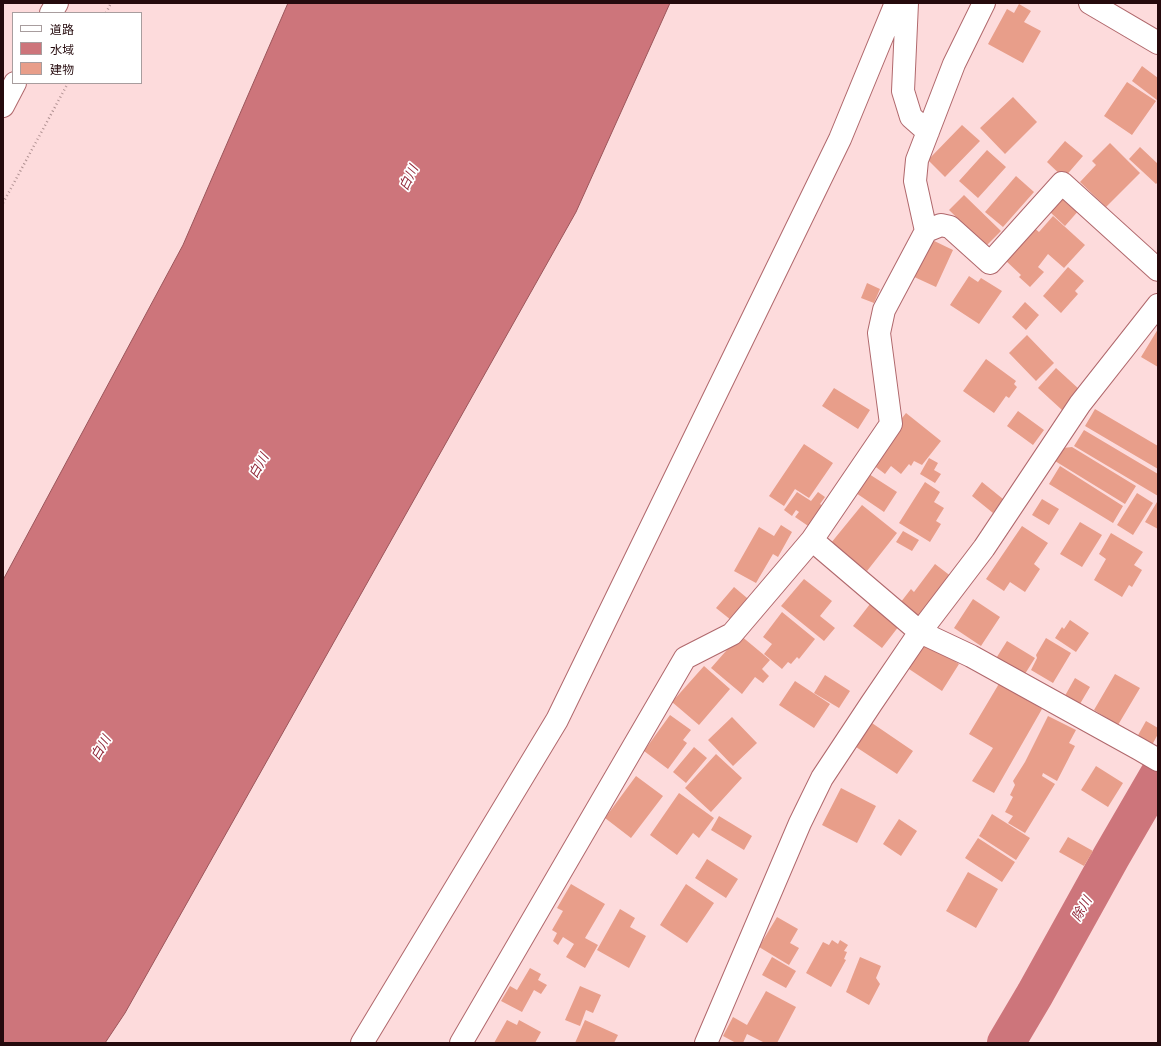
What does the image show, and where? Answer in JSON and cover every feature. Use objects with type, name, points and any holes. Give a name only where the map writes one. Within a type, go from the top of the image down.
[{"type":"street","points":[[52,12],[57,3]]},
{"type":"street","points":[[362,1043],[557,720],[840,139],[896,3]]},
{"type":"street","points":[[907,3],[903,91],[911,117],[928,132]]},
{"type":"street","points":[[926,231],[915,181],[917,160],[954,64],[984,3]]},
{"type":"street","points":[[1090,3],[1158,43]]},
{"type":"street","points":[[461,1043],[684,658],[732,634],[812,540],[891,424],[879,333],[884,310],[926,231],[941,225],[950,227],[990,263],[1062,183],[1158,270]]},
{"type":"street","points":[[706,1043],[800,823],[822,778],[920,632],[984,548],[1080,404],[1158,305]]},
{"type":"street","points":[[812,540],[920,632],[971,656],[1158,760]]},
{"type":"path","points":[[106,12],[111,3]]},
{"type":"path","points":[[3,203],[67,84]]},
{"type":"water","name":"白川","points":[[288,3],[670,3],[576,212],[125,1013],[105,1043],[3,1043],[3,580],[183,245]]},
{"type":"building","points":[[1019,4],[1031,11],[1024,22],[1041,31],[1023,63],[988,44],[1007,9],[1014,13]]},
{"type":"building","points":[[1142,66],[1158,78],[1157,100],[1132,81]]},
{"type":"building","points":[[1127,82],[1156,101],[1132,135],[1104,116]]},
{"type":"building","points":[[1013,97],[1037,122],[1005,154],[980,128]]},
{"type":"building","points":[[962,125],[980,141],[945,177],[928,160]]},
{"type":"building","points":[[1065,141],[1083,156],[1064,178],[1047,162]]},
{"type":"building","points":[[1110,143],[1140,173],[1106,207],[1080,182],[1096,165],[1092,161]]},
{"type":"building","points":[[1140,147],[1158,164],[1158,182],[1156,184],[1129,159]]},
{"type":"building","points":[[987,150],[1006,167],[978,198],[959,181]]},
{"type":"building","points":[[1016,176],[1034,192],[1003,227],[985,212]]},
{"type":"building","points":[[964,195],[1001,231],[986,246],[949,210]]},
{"type":"building","points":[[1065,195],[1080,209],[1065,226],[1050,212]]},
{"type":"building","points":[[1053,216],[1085,245],[1064,268],[1048,254],[1038,267],[1044,272],[1030,287],[1019,277],[1021,275],[1004,259],[1032,226],[1039,232]]},
{"type":"building","points":[[928,238],[953,250],[936,287],[910,275]]},
{"type":"building","points":[[1068,267],[1084,281],[1075,291],[1078,294],[1061,313],[1043,296]]},
{"type":"building","points":[[969,276],[978,282],[981,278],[1002,291],[979,324],[950,305]]},
{"type":"building","points":[[867,283],[880,289],[874,303],[861,298]]},
{"type":"building","points":[[1025,302],[1039,315],[1026,330],[1012,317]]},
{"type":"building","points":[[1158,329],[1158,367],[1141,357]]},
{"type":"building","points":[[1027,335],[1054,363],[1036,381],[1009,353]]},
{"type":"building","points":[[986,359],[1016,381],[1014,384],[1017,387],[1009,398],[1006,396],[994,413],[963,391]]},
{"type":"building","points":[[1056,368],[1080,390],[1062,410],[1038,388]]},
{"type":"building","points":[[834,388],[870,410],[858,429],[822,406]]},
{"type":"building","points":[[1095,409],[1158,446],[1158,469],[1085,426]]},
{"type":"building","points":[[1018,411],[1044,430],[1033,445],[1007,426]]},
{"type":"building","points":[[906,413],[941,441],[922,465],[914,461],[911,466],[909,464],[901,474],[891,466],[885,474],[868,461]]},
{"type":"building","points":[[1084,430],[1158,474],[1158,496],[1074,446]]},
{"type":"building","points":[[804,444],[833,463],[809,498],[795,489],[784,506],[769,496]]},
{"type":"building","points":[[1072,447],[1136,486],[1125,504],[1055,461],[1063,448]]},
{"type":"building","points":[[929,458],[938,463],[934,470],[941,474],[935,483],[920,474]]},
{"type":"building","points":[[1060,466],[1123,506],[1113,523],[1049,484]]},
{"type":"building","points":[[869,474],[897,492],[884,512],[856,493]]},
{"type":"building","points":[[925,482],[940,492],[934,502],[944,508],[936,521],[941,524],[930,542],[899,523]]},
{"type":"building","points":[[982,482],[1003,499],[993,513],[972,496]]},
{"type":"building","points":[[797,492],[811,501],[818,492],[825,497],[820,504],[828,510],[814,530],[795,517],[799,512],[796,510],[792,516],[784,510]]},
{"type":"building","points":[[1137,493],[1153,503],[1133,535],[1117,525]]},
{"type":"building","points":[[1042,499],[1059,509],[1049,525],[1032,515]]},
{"type":"building","points":[[1158,502],[1158,529],[1145,522]]},
{"type":"building","points":[[862,505],[897,533],[867,571],[831,543]]},
{"type":"building","points":[[1080,522],[1102,535],[1082,567],[1060,554]]},
{"type":"building","points":[[781,525],[792,532],[778,557],[773,554],[756,583],[734,571],[759,527],[774,536]]},
{"type":"building","points":[[1022,526],[1048,543],[1034,564],[1040,569],[1025,592],[1010,582],[1004,591],[986,579]]},
{"type":"building","points":[[903,531],[919,540],[912,551],[896,542]]},
{"type":"building","points":[[1111,533],[1143,552],[1134,565],[1142,570],[1132,587],[1129,585],[1122,597],[1094,580],[1106,559],[1099,554]]},
{"type":"building","points":[[935,564],[952,577],[917,623],[897,607],[911,589],[914,592]]},
{"type":"building","points":[[804,579],[832,601],[820,616],[835,628],[824,641],[781,606]]},
{"type":"building","points":[[734,587],[753,603],[736,624],[716,608]]},
{"type":"building","points":[[973,599],[1000,617],[981,646],[954,628]]},
{"type":"building","points":[[870,604],[899,626],[882,648],[853,626]]},
{"type":"building","points":[[782,612],[815,639],[799,659],[797,657],[791,664],[788,662],[782,669],[764,654],[772,644],[763,637]]},
{"type":"building","points":[[1070,620],[1089,633],[1076,652],[1055,638],[1062,627],[1064,629]]},
{"type":"building","points":[[740,635],[770,660],[762,669],[769,676],[763,683],[755,677],[742,694],[711,668]]},
{"type":"building","points":[[1046,638],[1071,653],[1053,683],[1031,670],[1037,658],[1036,655]]},
{"type":"building","points":[[924,641],[959,664],[942,691],[906,667]]},
{"type":"building","points":[[1007,641],[1035,658],[1023,677],[995,660]]},
{"type":"building","points":[[704,666],[730,689],[699,725],[672,702]]},
{"type":"building","points":[[1115,674],[1140,688],[1118,725],[1094,710]]},
{"type":"building","points":[[825,675],[850,691],[839,708],[814,693]]},
{"type":"building","points":[[1075,678],[1090,687],[1077,709],[1062,701]]},
{"type":"building","points":[[795,681],[830,704],[814,728],[779,705]]},
{"type":"building","points":[[1000,682],[1042,709],[994,793],[972,781],[993,748],[969,734]]},
{"type":"building","points":[[670,715],[691,730],[683,740],[687,743],[668,769],[644,751]]},
{"type":"building","points":[[1048,716],[1076,730],[1069,743],[1075,746],[1057,781],[1043,773],[1042,776],[1055,784],[1025,833],[1008,823],[1013,816],[1005,812],[1013,797],[1010,795],[1015,785],[1013,781],[1025,762]]},
{"type":"building","points":[[732,717],[757,743],[733,766],[708,740]]},
{"type":"building","points":[[869,721],[913,751],[897,774],[853,745]]},
{"type":"building","points":[[1146,721],[1158,728],[1158,734],[1152,745],[1137,737]]},
{"type":"building","points":[[694,747],[707,758],[686,783],[673,772]]},
{"type":"building","points":[[716,754],[742,778],[711,812],[685,788]]},
{"type":"building","points":[[1096,766],[1123,783],[1108,807],[1081,790]]},
{"type":"building","points":[[636,776],[663,796],[631,838],[605,818]]},
{"type":"building","points":[[841,788],[876,806],[857,843],[822,825]]},
{"type":"building","points":[[679,793],[714,818],[699,838],[693,833],[677,855],[650,835]]},
{"type":"building","points":[[992,814],[1030,838],[1016,860],[979,836]]},
{"type":"building","points":[[719,816],[752,836],[744,850],[711,830]]},
{"type":"building","points":[[899,819],[917,831],[901,856],[883,844]]},
{"type":"building","points":[[1068,837],[1093,851],[1084,866],[1059,852]]},
{"type":"building","points":[[978,838],[1015,862],[1002,882],[965,858]]},
{"type":"building","points":[[707,859],[738,879],[726,898],[695,878]]},
{"type":"building","points":[[968,872],[998,889],[976,928],[946,911]]},
{"type":"building","points":[[571,884],[605,904],[585,938],[598,945],[585,968],[566,957],[574,944],[563,937],[558,945],[553,941],[557,933],[552,930],[563,911],[557,908]]},
{"type":"building","points":[[686,884],[714,903],[687,943],[660,925]]},
{"type":"building","points":[[620,909],[635,918],[630,927],[646,936],[629,968],[597,950]]},
{"type":"building","points":[[777,917],[798,929],[790,943],[799,948],[789,965],[759,947]]},
{"type":"building","points":[[832,940],[838,944],[840,940],[848,945],[844,951],[847,952],[844,959],[846,960],[831,987],[806,973],[823,942],[829,945]]},
{"type":"building","points":[[772,957],[796,971],[786,988],[762,975]]},
{"type":"building","points":[[860,957],[881,966],[876,978],[880,984],[869,1005],[846,992]]},
{"type":"building","points":[[530,968],[541,974],[538,980],[547,985],[541,994],[534,990],[522,1012],[501,1001],[510,986],[517,990]]},
{"type":"building","points":[[580,986],[601,995],[593,1013],[586,1010],[580,1026],[565,1020]]},
{"type":"building","points":[[766,991],[796,1007],[777,1043],[765,1043],[747,1034],[743,1043],[736,1043],[723,1036],[733,1017],[747,1025]]},
{"type":"building","points":[[507,1020],[517,1025],[519,1020],[541,1032],[535,1043],[494,1043]]},
{"type":"building","points":[[585,1020],[618,1035],[614,1043],[575,1043]]},
{"type":"waterway","name":"除川","points":[[1006,1043],[1158,776]]}]
